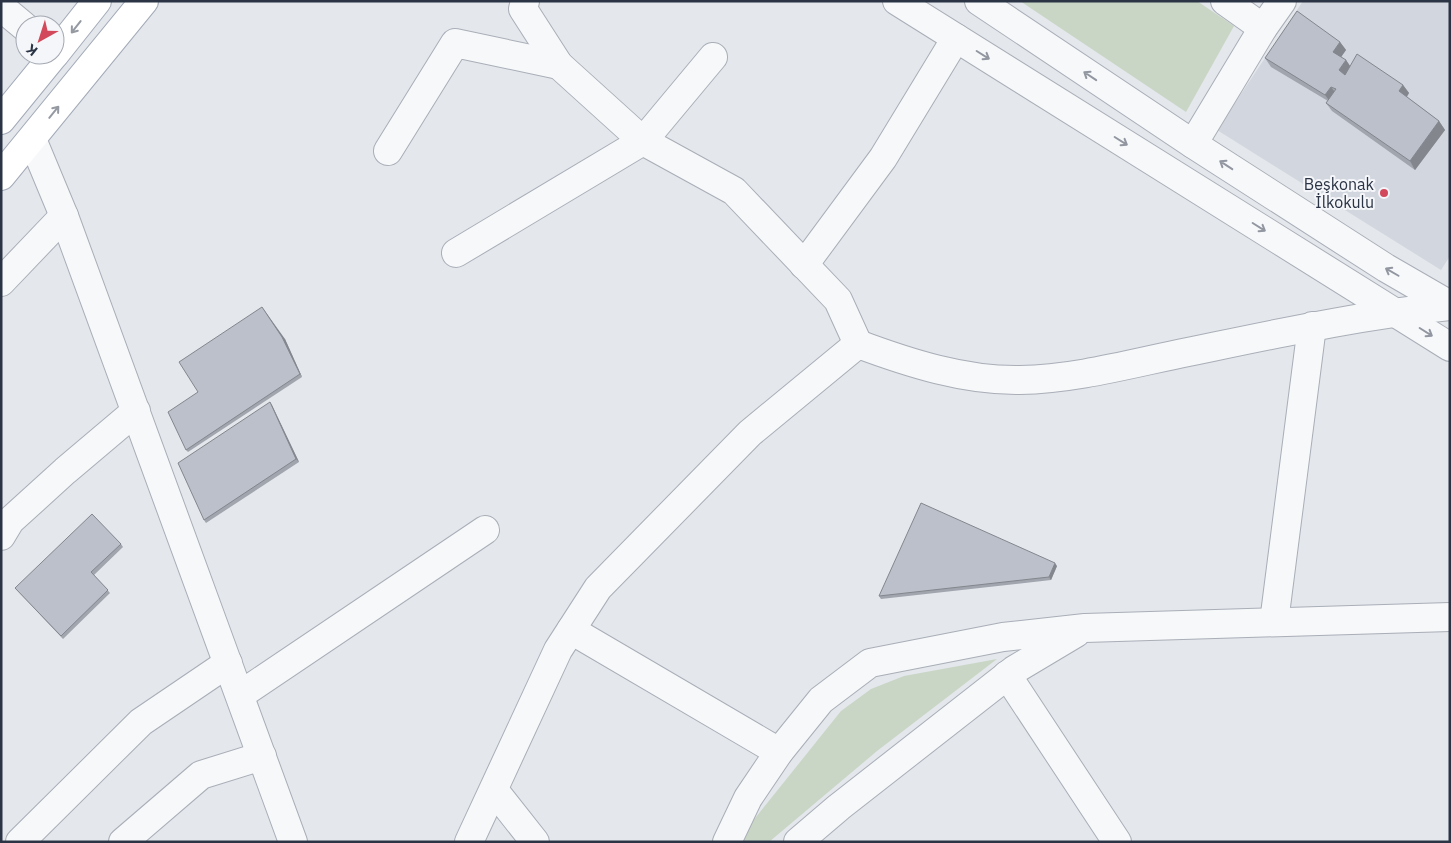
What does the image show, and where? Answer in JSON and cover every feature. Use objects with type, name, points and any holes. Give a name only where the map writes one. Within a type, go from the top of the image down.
[{"type":"main road","points":[[65,41],[97,1]]},
{"type":"main road","points":[[1,176],[144,1]]},
{"type":"main road","points":[[1,120],[45,65]]},
{"type":"street","points":[[525,1],[523,9],[559,65],[643,141],[734,191],[838,300],[858,344],[892,356],[972,376],[1019,380],[1076,375],[1312,326],[1394,312],[1450,306]]},
{"type":"street","points":[[897,1],[1450,347]]},
{"type":"street","points":[[979,1],[1193,144],[1386,268],[1450,306]]},
{"type":"street","points":[[1225,1],[1263,28]]},
{"type":"street","points":[[1193,144],[1263,28],[1282,1]]},
{"type":"street","points":[[1,7],[15,19]]},
{"type":"street","points":[[804,265],[883,158],[956,38]]},
{"type":"street","points":[[388,151],[455,43],[559,65]]},
{"type":"street","points":[[456,253],[643,141],[713,57]]},
{"type":"street","points":[[32,139],[64,216],[293,842]]},
{"type":"street","points":[[1,282],[64,216]]},
{"type":"street","points":[[1274,622],[1312,326]]},
{"type":"street","points":[[469,842],[558,650],[598,588],[750,433],[858,344]]},
{"type":"street","points":[[1,536],[10,522],[65,471],[136,411]]},
{"type":"street","points":[[240,695],[485,530]]},
{"type":"street","points":[[727,842],[748,798],[779,752],[821,700],[870,663],[1003,637],[1085,628],[1450,617]]},
{"type":"street","points":[[798,842],[839,807],[1007,676],[1085,628]]},
{"type":"street","points":[[571,630],[779,752]]},
{"type":"street","points":[[20,842],[141,722],[228,663]]},
{"type":"street","points":[[1007,676],[1117,842]]},
{"type":"street","points":[[123,842],[201,775],[262,756]]},
{"type":"street","points":[[494,790],[534,842]]},
{"type":"shaded area","name":"Beşkonak İlkokulu","points":[[1303,1],[1450,1],[1450,256],[1441,270],[1217,130]]},
{"type":"green space","points":[[1020,1],[1197,1],[1234,26],[1186,112]]},
{"type":"green space","points":[[997,659],[877,751],[769,842],[741,842],[744,832],[841,711],[871,689],[904,676]]},
{"type":"building","points":[[1297,11],[1340,42],[1333,52],[1346,60],[1339,70],[1345,75],[1357,54],[1403,85],[1399,91],[1439,121],[1410,161],[1326,103],[1336,89],[1331,87],[1325,95],[1265,58]]},
{"type":"building","points":[[262,307],[282,337],[300,374],[186,450],[168,412],[198,392],[179,362]]},
{"type":"building","points":[[270,402],[296,459],[204,520],[178,463]]},
{"type":"building","points":[[921,503],[1055,563],[1049,577],[879,596]]},
{"type":"building","points":[[92,514],[121,544],[91,572],[108,590],[61,636],[15,588]]},
{"type":"place","name":"Beşkonak İlkokulu","points":[[1384,193]]}]
